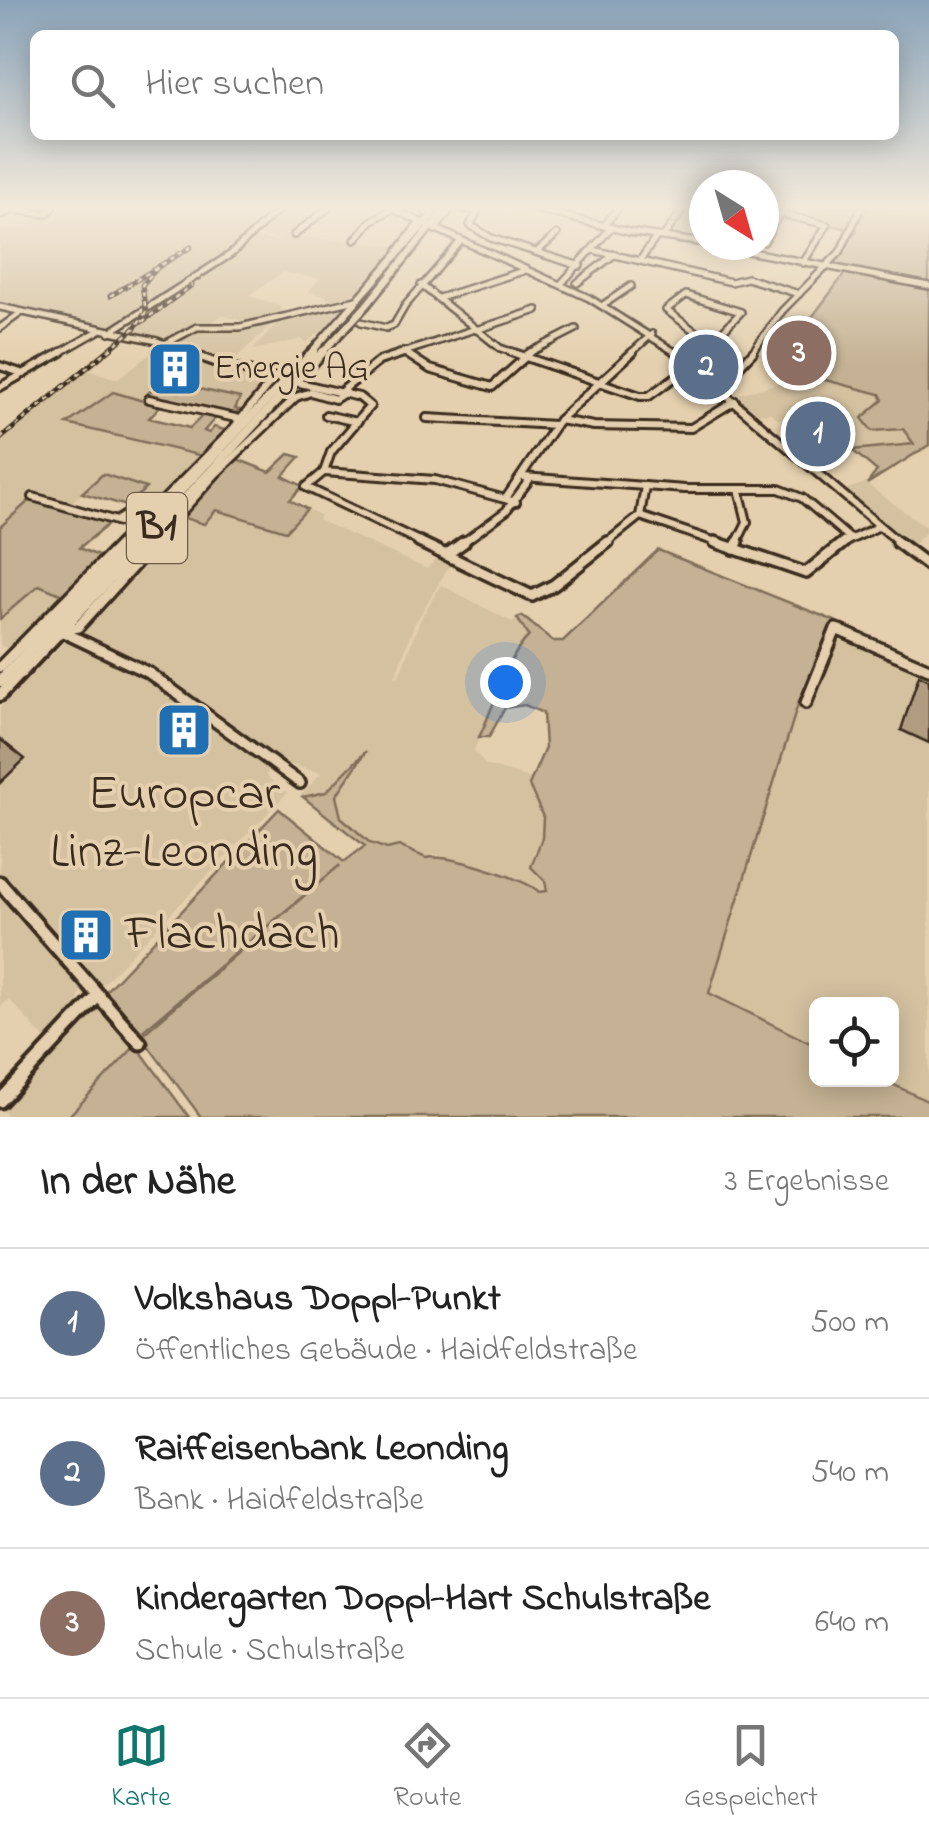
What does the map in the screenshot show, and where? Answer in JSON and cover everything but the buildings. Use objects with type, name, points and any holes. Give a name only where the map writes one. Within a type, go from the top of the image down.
[{"type":"main road","name":"B1","points":[[359,305],[396,260]]},
{"type":"main road","name":"B1","points":[[0,681],[291,380],[398,260]]},
{"type":"main road","name":"B1","points":[[0,696],[50,628]]},
{"type":"street","points":[[110,332],[222,260]]},
{"type":"street","points":[[165,344],[194,327],[240,328],[359,305],[391,260]]},
{"type":"street","points":[[361,322],[392,326],[444,260]]},
{"type":"street","points":[[503,260],[561,284],[652,334],[713,382],[876,526],[929,566]]},
{"type":"street","points":[[559,260],[589,274]]},
{"type":"street","points":[[561,284],[585,260]]},
{"type":"street","points":[[577,284],[608,260]]},
{"type":"street","points":[[645,260],[734,283],[746,278],[799,294]]},
{"type":"street","points":[[789,260],[929,286]]},
{"type":"street","points":[[713,382],[758,350],[775,320],[832,260]]},
{"type":"street","points":[[438,298],[526,270]]},
{"type":"street","points":[[699,284],[708,276]]},
{"type":"street","points":[[421,285],[500,348],[648,396],[692,365]]},
{"type":"street","points":[[603,305],[632,286]]},
{"type":"street","points":[[713,342],[741,312],[686,296],[665,312],[713,342],[729,358],[722,372],[726,376]]},
{"type":"street","points":[[0,307],[165,344],[220,364],[344,392],[369,402],[369,409],[330,452],[324,472],[306,487],[536,596],[640,516],[645,486]]},
{"type":"street","points":[[50,628],[78,627],[216,474],[296,397],[311,392],[335,399],[370,367],[404,352],[538,310]]},
{"type":"street","points":[[0,328],[22,312]]},
{"type":"street","points":[[404,352],[430,368],[490,387],[526,356],[576,329]]},
{"type":"street","points":[[0,387],[100,330]]},
{"type":"street","points":[[446,555],[516,502],[557,422],[652,334]]},
{"type":"street","points":[[0,366],[24,374]]},
{"type":"street","points":[[0,667],[50,628],[275,377]]},
{"type":"street","points":[[150,399],[240,419]]},
{"type":"street","points":[[427,418],[691,428],[735,401]]},
{"type":"street","points":[[326,416],[357,422]]},
{"type":"street","points":[[324,472],[434,480],[516,502]]},
{"type":"street","points":[[506,498],[526,478],[780,489],[794,493],[849,538]]},
{"type":"street","points":[[734,549],[747,522],[739,488]]},
{"type":"street","points":[[33,497],[137,527]]},
{"type":"street","points":[[116,521],[126,514],[146,518]]},
{"type":"street","points":[[640,516],[806,573],[849,538],[876,526]]},
{"type":"street","points":[[50,628],[149,673],[300,784]]},
{"type":"street","points":[[806,704],[836,629],[929,668]]},
{"type":"street","points":[[0,883],[140,1044]]},
{"type":"street","points":[[0,1101],[98,996]]},
{"type":"shaded area","points":[[0,260],[219,260],[106,328],[0,305]]},
{"type":"shaded area","points":[[224,260],[387,260],[350,304],[330,307],[326,296],[308,292],[320,279],[283,272],[249,296],[279,305],[287,317],[252,324],[222,315],[208,325],[190,326],[164,341],[129,332],[144,311]]},
{"type":"shaded area","points":[[835,260],[929,260],[929,445],[867,484],[877,471],[852,450],[914,444],[903,429],[872,431],[862,418],[883,400],[880,394],[798,373],[817,348],[794,341],[846,272],[831,265]]},
{"type":"shaded area","points":[[347,309],[343,313],[306,343],[302,339],[253,350],[280,320]]},
{"type":"shaded area","points":[[273,323],[231,363],[174,345],[193,330],[235,330]]},
{"type":"shaded area","points":[[794,341],[817,348],[799,373],[880,394],[883,400],[863,418],[872,431],[903,429],[915,445],[857,451],[844,439],[835,416],[778,419],[771,413],[757,414],[750,409],[735,395],[780,383],[776,365]]},
{"type":"shaded area","points":[[161,346],[270,382],[243,411],[235,409],[240,398],[186,386],[179,392],[156,386],[108,430],[202,456],[144,515],[121,513],[145,489],[103,474],[69,505],[35,495],[0,527],[0,440],[88,370],[117,379]]},
{"type":"shaded area","points":[[156,386],[179,392],[186,386],[240,398],[235,409],[243,411],[226,415],[145,396]]},
{"type":"shaded area","points":[[113,392],[160,406],[149,418],[190,428],[205,413],[217,416],[204,431],[209,433],[214,427],[228,431],[202,456],[67,424]]},
{"type":"shaded area","points":[[289,454],[300,457],[283,476],[303,486],[290,500],[307,509],[286,531],[216,510],[204,524],[181,517],[237,459],[270,472]]},
{"type":"shaded area","points":[[103,474],[146,488],[127,506],[82,493]]},
{"type":"shaded area","points":[[865,483],[929,529],[911,547],[844,490]]},
{"type":"shaded area","points":[[30,500],[110,523],[79,548],[103,558],[65,596],[39,585],[0,619],[0,527]]},
{"type":"shaded area","points":[[307,509],[320,515],[318,520],[427,569],[439,555],[452,561],[414,625],[395,677],[399,676],[420,620],[441,585],[512,622],[517,618],[527,630],[529,636],[513,657],[474,750],[485,765],[532,779],[531,795],[543,817],[542,838],[534,852],[536,874],[546,881],[548,891],[539,892],[525,882],[435,854],[426,858],[400,846],[387,849],[370,843],[353,830],[336,807],[336,796],[361,757],[326,792],[300,796],[321,773],[283,763],[215,710],[153,669],[93,641],[82,631],[149,550],[173,557],[184,545],[161,537],[181,516],[204,523],[216,510],[286,531]]},
{"type":"shaded area","points":[[658,550],[835,621],[799,701],[709,993],[809,1043],[809,1087],[898,1087],[929,1102],[929,1117],[201,1117],[141,1036],[340,865],[139,1034],[103,994],[279,809],[344,862],[365,846],[303,797],[326,792],[366,751],[336,796],[341,817],[370,843],[387,849],[399,846],[426,858],[466,863],[504,874],[539,892],[547,891],[545,881],[531,867],[542,838],[543,817],[529,785],[545,748],[543,713],[525,705],[505,708],[489,737],[479,737],[507,670],[529,636],[517,618],[522,616],[553,641],[563,641]]},
{"type":"shaded area","points":[[39,584],[65,596],[10,650],[0,645],[0,619]]},
{"type":"shaded area","points":[[67,639],[125,667],[171,697],[268,770],[266,776],[287,793],[99,988],[22,894],[0,874],[0,708]]},
{"type":"shaded area","points":[[845,639],[929,673],[929,1102],[898,1087],[899,997],[809,997],[809,1043],[709,994],[799,701],[811,705],[837,642]]},
{"type":"shaded area","points":[[0,895],[81,987],[77,1010],[47,1042],[9,999],[0,1007]]},
{"type":"shaded area","points":[[102,1008],[136,1045],[68,1117],[7,1117],[1,1106],[93,1009]]},
{"type":"shaded area","points":[[136,1045],[189,1117],[68,1117]]},
{"type":"railway","points":[[158,267],[169,260]]},
{"type":"railway","points":[[0,439],[134,329],[146,312],[142,285],[158,267]]},
{"type":"railway","points":[[110,296],[158,267]]},
{"type":"railway","points":[[142,322],[192,285]]},
{"type":"place","name":"Kindergarten Doppl-Hart Schulstraße","points":[[799,353]]},
{"type":"place","name":"Raiffeisenbank Leonding","points":[[706,367]]},
{"type":"place","name":"Energie AG","points":[[175,369]]},
{"type":"place","name":"Volkshaus Doppl-Punkt","points":[[818,434]]},
{"type":"place","name":"Europcar Linz-Leonding","points":[[184,730]]},
{"type":"place","name":"Flachdach","points":[[86,935]]}]
